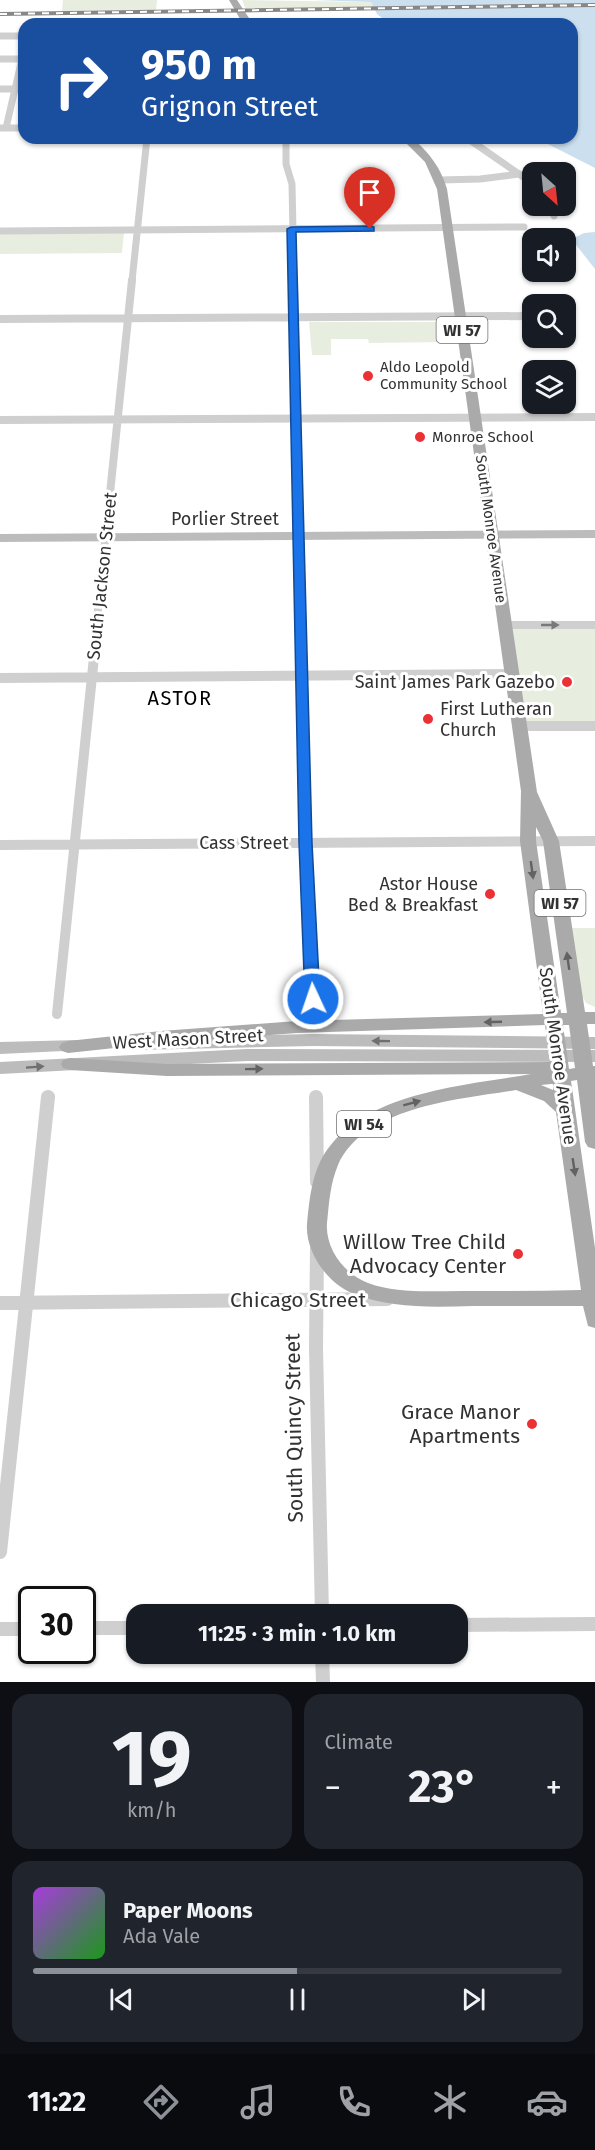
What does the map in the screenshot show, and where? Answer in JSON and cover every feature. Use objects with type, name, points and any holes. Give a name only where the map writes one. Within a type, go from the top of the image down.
[{"type":"main road","points":[[234,3],[244,18]]},
{"type":"main road","name":"South Monroe Avenue","points":[[413,144],[430,160],[440,180],[529,791],[528,841],[595,1320]]},
{"type":"main road","name":"South Monroe Avenue","points":[[529,791],[551,841],[586,1019],[595,1142]]},
{"type":"main road","points":[[69,1055],[257,1029],[586,1019]]},
{"type":"main road","points":[[69,1055],[167,1070],[406,1070],[559,1068],[591,1065]]},
{"type":"main road","name":"WI 54","points":[[317,1197],[332,1156],[340,1145],[356,1129],[392,1109],[591,1065]]},
{"type":"main road","points":[[406,1070],[474,1073],[504,1079],[551,1096],[566,1110]]},
{"type":"main road","name":"South Quincy Street","points":[[317,1197],[317,1239]]},
{"type":"main road","points":[[317,1239],[330,1263],[350,1282],[365,1289],[403,1299]]},
{"type":"main road","name":"Chicago Street","points":[[403,1299],[593,1298]]},
{"type":"street","points":[[0,36],[18,36]]},
{"type":"street","points":[[0,59],[18,59]]},
{"type":"street","points":[[3,128],[18,76]]},
{"type":"street","points":[[0,89],[15,89]]},
{"type":"street","name":"South Jackson Street","points":[[57,1014],[146,144]]},
{"type":"street","points":[[286,144],[286,164],[292,184],[291,229],[305,843],[313,999]]},
{"type":"street","points":[[475,144],[522,176]]},
{"type":"street","points":[[440,180],[480,179],[519,174]]},
{"type":"street","points":[[0,231],[522,228]]},
{"type":"street","points":[[0,319],[522,316]]},
{"type":"street","points":[[0,420],[595,417]]},
{"type":"street","name":"Porlier Street","points":[[0,538],[595,534]]},
{"type":"street","points":[[505,625],[595,625]]},
{"type":"street","points":[[0,678],[512,674]]},
{"type":"street","points":[[520,726],[595,726]]},
{"type":"street","name":"Cass Street","points":[[0,845],[595,841]]},
{"type":"street","name":"West Mason Street","points":[[0,1048],[69,1055],[247,1054],[595,1043]]},
{"type":"street","name":"West Mason Street","points":[[482,1048],[591,1065]]},
{"type":"street","name":"West Mason Street","points":[[0,1068],[69,1055]]},
{"type":"street","points":[[0,1552],[48,1097]]},
{"type":"street","name":"South Quincy Street","points":[[316,1097],[317,1197]]},
{"type":"street","name":"South Quincy Street","points":[[317,1239],[322,1604]]},
{"type":"street","name":"Chicago Street","points":[[0,1303],[403,1299]]},
{"type":"street","points":[[468,1625],[595,1624]]},
{"type":"street","points":[[96,1628],[126,1628]]},
{"type":"street","points":[[0,1629],[18,1629]]},
{"type":"street","points":[[322,1664],[323,1682]]},
{"type":"shaded area","points":[[63,0],[157,0],[156,10],[62,11]]},
{"type":"shaded area","points":[[242,0],[371,2],[374,7],[246,9]]},
{"type":"shaded area","points":[[124,233],[122,253],[0,254],[0,234]]},
{"type":"shaded area","points":[[309,322],[447,322],[447,342],[369,343],[368,339],[331,339],[331,355],[312,355]]},
{"type":"shaded area","points":[[505,625],[595,625],[595,726],[520,726]]},
{"type":"shaded area","points":[[570,928],[595,928],[595,1007],[586,1003],[582,996]]},
{"type":"water","points":[[314,0],[595,0],[595,168],[548,144],[578,144],[578,18],[382,18],[377,14],[371,2]]},
{"type":"water","points":[[595,232],[595,269],[576,245],[576,237],[584,233]]},
{"type":"railway","points":[[0,14],[595,5]]},
{"type":"place","name":"Aldo Leopold Community School","points":[[368,376]]},
{"type":"place","name":"Monroe School","points":[[420,437]]},
{"type":"place","name":"Saint James Park Gazebo","points":[[567,682]]},
{"type":"place","name":"First Lutheran Church","points":[[428,719]]},
{"type":"place","name":"Astor House Bed & Breakfast","points":[[490,894]]},
{"type":"place","name":"Willow Tree Child Advocacy Center","points":[[518,1254]]},
{"type":"place","name":"Grace Manor Apartments","points":[[532,1424]]},
{"type":"district","name":"ASTOR","points":[[180,698]]},
{"type":"route","points":[[313,999],[305,843],[291,229],[370,229]]}]
